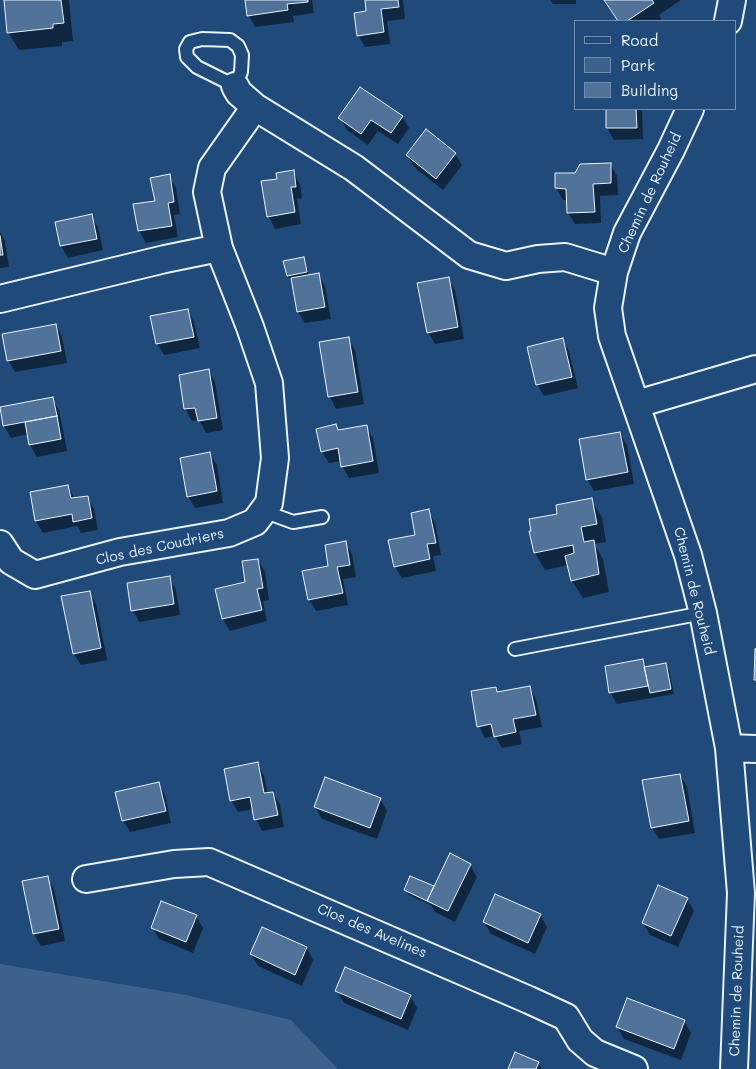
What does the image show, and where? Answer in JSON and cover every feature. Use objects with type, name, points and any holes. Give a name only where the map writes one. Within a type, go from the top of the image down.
[{"type":"street","points":[[728,20],[732,0]]},
{"type":"street","points":[[234,86],[255,107],[354,168],[469,255],[506,266],[538,259],[565,257],[614,272]]},
{"type":"street","points":[[255,107],[212,168],[207,192],[220,248],[269,383],[275,458],[269,503],[263,511]]},
{"type":"street","name":"Chemin de Rouheid","points":[[690,110],[671,150],[627,233],[614,272],[608,308],[612,336],[688,555],[703,613],[729,748],[741,893],[734,1069]]},
{"type":"street","points":[[0,299],[156,261],[220,248]]},
{"type":"street","points":[[637,404],[756,369]]},
{"type":"street","name":"Clos des Coudriers","points":[[0,544],[10,561],[35,575],[120,552],[229,533],[255,522],[263,511]]},
{"type":"street","points":[[729,748],[756,750]]},
{"type":"street","name":"Clos des Avelines","points":[[86,879],[174,864],[209,862],[566,1017],[580,1040],[595,1053],[634,1069]]},
{"type":"lane","points":[[202,39],[230,40],[238,46],[242,54],[241,72],[234,86],[197,67],[187,57],[186,49],[190,42],[202,39]]},
{"type":"lane","points":[[263,511],[293,522],[322,517]]},
{"type":"lane","points":[[515,649],[703,613]]},
{"type":"green space","points":[[0,964],[186,995],[291,1020],[338,1069],[0,1069]]},
{"type":"building","points":[[4,0],[61,0],[64,23],[53,24],[53,28],[7,33]]},
{"type":"building","points":[[245,0],[308,0],[308,2],[287,4],[288,10],[247,16]]},
{"type":"building","points":[[365,0],[398,0],[399,7],[381,9],[384,32],[357,36],[354,13],[366,11]]},
{"type":"building","points":[[604,0],[652,0],[654,3],[628,20],[617,20]]},
{"type":"building","points":[[360,87],[403,116],[391,133],[371,120],[361,134],[338,118]]},
{"type":"building","points":[[606,110],[636,110],[637,128],[606,128]]},
{"type":"building","points":[[426,129],[456,153],[436,179],[406,155]]},
{"type":"building","points":[[611,163],[611,183],[593,184],[595,212],[567,213],[566,189],[555,188],[555,173],[575,173],[580,164]]},
{"type":"building","points":[[294,170],[296,187],[291,187],[295,212],[267,217],[261,181],[277,179],[276,173]]},
{"type":"building","points":[[170,174],[174,202],[168,203],[172,226],[138,231],[133,204],[155,201],[150,178]]},
{"type":"building","points":[[92,214],[97,239],[60,246],[55,222]]},
{"type":"building","points":[[0,236],[3,255],[0,255]]},
{"type":"building","points":[[304,257],[307,272],[287,276],[283,261]]},
{"type":"building","points":[[319,273],[325,307],[297,312],[291,278]]},
{"type":"building","points":[[449,277],[458,327],[427,333],[417,283]]},
{"type":"building","points":[[188,309],[194,337],[156,344],[150,316]]},
{"type":"building","points":[[56,324],[61,351],[7,361],[2,334]]},
{"type":"building","points":[[349,337],[358,392],[328,397],[319,342]]},
{"type":"building","points":[[563,338],[572,377],[536,385],[527,347]]},
{"type":"building","points":[[209,369],[217,418],[198,421],[195,408],[184,409],[179,375]]},
{"type":"building","points":[[53,397],[57,416],[3,426],[0,407]]},
{"type":"building","points":[[57,416],[61,439],[29,445],[25,422]]},
{"type":"building","points":[[336,424],[338,430],[367,425],[373,461],[341,467],[338,448],[321,452],[316,429]]},
{"type":"building","points":[[620,432],[628,472],[586,480],[579,439]]},
{"type":"building","points":[[210,452],[217,491],[187,497],[180,458]]},
{"type":"building","points":[[68,485],[71,498],[88,496],[92,518],[73,522],[72,514],[35,521],[30,492]]},
{"type":"building","points":[[592,498],[597,524],[581,527],[584,542],[594,540],[599,574],[571,581],[565,556],[574,553],[573,545],[534,553],[529,531],[531,531],[529,519],[557,514],[556,505]]},
{"type":"building","points":[[429,509],[436,543],[427,544],[430,559],[394,567],[388,540],[415,535],[411,513]]},
{"type":"building","points":[[346,541],[350,565],[337,567],[343,593],[308,600],[302,571],[328,566],[325,545]]},
{"type":"building","points":[[258,559],[263,588],[257,589],[262,610],[222,619],[215,589],[245,582],[242,561]]},
{"type":"building","points":[[170,576],[174,604],[131,611],[127,583]]},
{"type":"building","points":[[90,591],[101,648],[73,654],[61,596]]},
{"type":"building","points":[[755,649],[756,680],[754,680]]},
{"type":"building","points":[[643,659],[648,686],[609,693],[605,666]]},
{"type":"building","points":[[666,663],[671,689],[650,693],[644,667]]},
{"type":"building","points":[[530,686],[536,715],[513,719],[516,732],[494,737],[491,724],[477,727],[471,691],[496,687],[497,692]]},
{"type":"building","points":[[258,762],[264,793],[273,792],[278,815],[254,820],[250,797],[230,801],[224,769]]},
{"type":"building","points":[[680,774],[689,821],[651,828],[642,780]]},
{"type":"building","points":[[325,777],[381,798],[370,828],[314,807]]},
{"type":"building","points":[[159,782],[166,811],[122,821],[115,792]]},
{"type":"building","points":[[450,853],[471,864],[448,911],[427,901]]},
{"type":"building","points":[[48,876],[59,929],[33,934],[22,881]]},
{"type":"building","points":[[410,876],[434,886],[427,901],[404,890]]},
{"type":"building","points":[[658,885],[688,898],[671,936],[642,923]]},
{"type":"building","points":[[495,894],[541,914],[528,943],[483,922]]},
{"type":"building","points":[[161,901],[197,915],[186,942],[151,928]]},
{"type":"building","points":[[262,927],[307,947],[295,975],[250,954]]},
{"type":"building","points":[[345,967],[411,995],[401,1019],[335,991]]},
{"type":"building","points":[[627,998],[685,1020],[674,1049],[616,1027]]},
{"type":"building","points":[[515,1052],[539,1062],[536,1069],[508,1069]]}]
